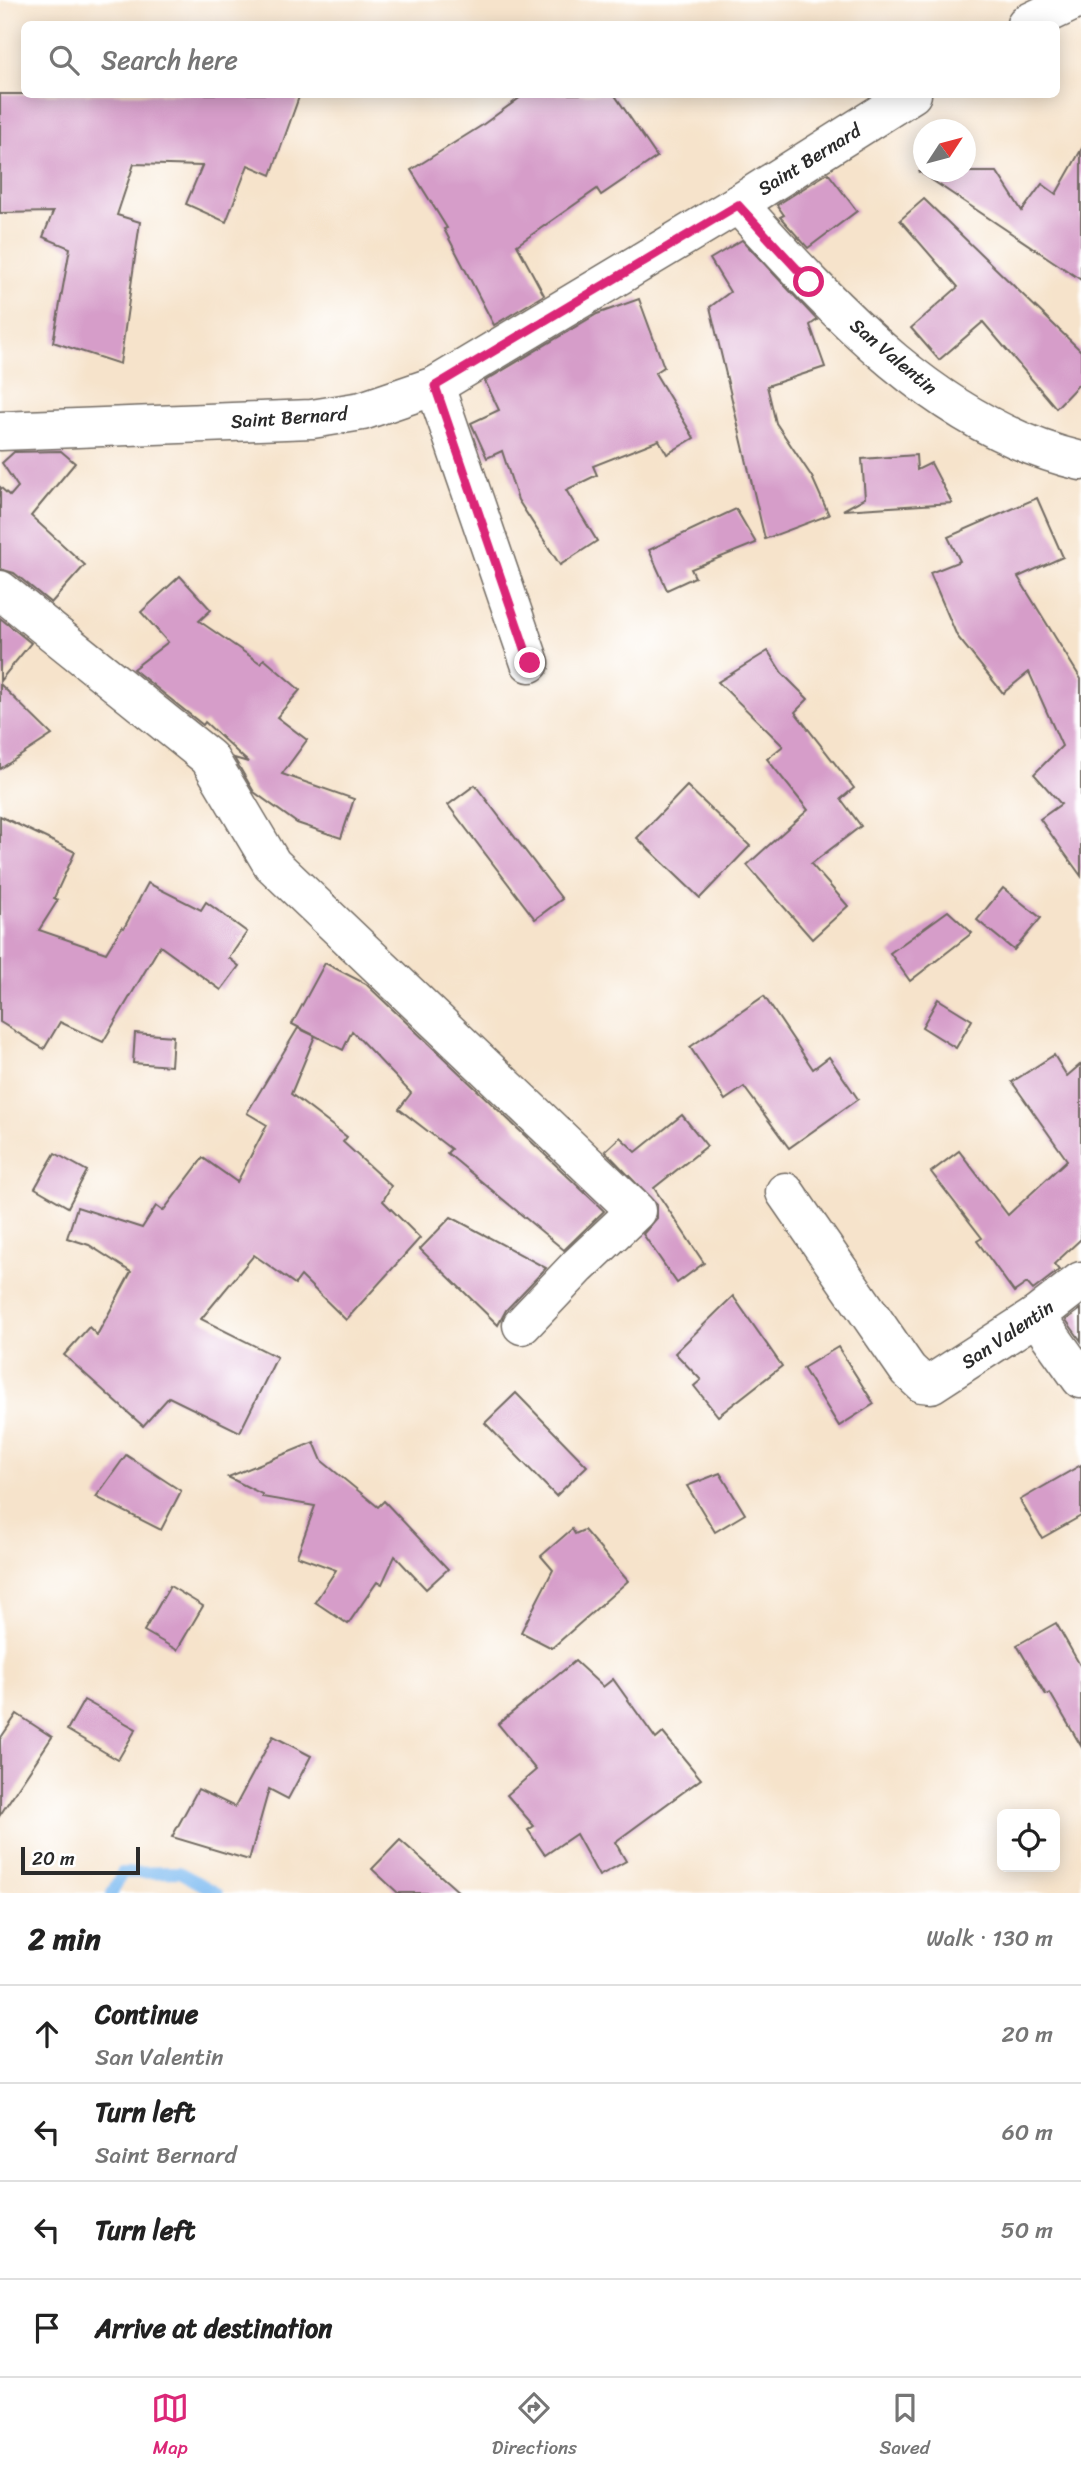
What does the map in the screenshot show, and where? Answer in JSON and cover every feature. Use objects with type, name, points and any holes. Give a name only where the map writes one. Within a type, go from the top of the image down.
[{"type":"street","points":[[1032,21],[1076,0]]},
{"type":"street","name":"Saint Bernard","points":[[0,431],[312,419],[362,411],[435,386],[738,205],[906,98]]},
{"type":"street","name":"San Valentin","points":[[738,205],[809,282],[897,363],[961,410],[1044,452],[1081,461]]},
{"type":"street","points":[[435,386],[530,663]]},
{"type":"street","points":[[0,590],[209,758],[272,864],[636,1211],[578,1266],[522,1325]]},
{"type":"street","name":"San Valentin","points":[[785,1192],[849,1289],[908,1370],[922,1383],[931,1384],[1036,1316],[1081,1281]]},
{"type":"street","points":[[1036,1316],[1081,1379]]},
{"type":"building","points":[[0,94],[21,94],[21,98],[299,98],[271,175],[248,165],[226,222],[186,204],[202,166],[134,164],[117,215],[140,222],[120,364],[53,342],[70,248],[43,237],[53,212],[0,213]]},
{"type":"building","points":[[520,98],[617,98],[657,157],[601,195],[597,189],[517,245],[544,295],[494,325],[444,229],[447,228],[411,170]]},
{"type":"building","points":[[1081,150],[1081,280],[935,182],[976,182],[976,172],[997,172],[1022,211],[1042,184],[1056,194]]},
{"type":"building","points":[[828,173],[857,211],[808,248],[780,217],[784,215],[777,205]]},
{"type":"building","points":[[924,199],[1081,351],[1081,382],[1056,408],[983,322],[939,360],[911,328],[958,287],[900,220]]},
{"type":"building","points":[[742,240],[817,320],[810,325],[825,367],[767,386],[776,423],[812,477],[829,515],[765,539],[710,307],[730,292],[710,259]]},
{"type":"building","points":[[639,299],[664,367],[655,373],[694,438],[667,454],[659,440],[593,466],[597,475],[566,490],[597,541],[560,565],[518,500],[502,451],[487,458],[471,423],[499,410],[485,381],[597,314]]},
{"type":"building","points":[[61,451],[75,463],[31,516],[85,565],[51,603],[14,573],[0,569],[0,487],[10,496],[18,487],[2,463],[14,452]]},
{"type":"building","points":[[916,455],[917,470],[931,463],[952,503],[843,510],[865,498],[862,459]]},
{"type":"building","points":[[1037,498],[1063,557],[1018,577],[1081,679],[1081,876],[1040,819],[1061,804],[1034,774],[1062,746],[1029,672],[1003,693],[957,636],[930,573],[960,561],[948,537]]},
{"type":"building","points":[[736,509],[756,543],[691,569],[695,577],[667,590],[649,550]]},
{"type":"building","points":[[180,576],[211,610],[199,621],[260,663],[264,659],[300,690],[277,717],[307,740],[282,774],[354,799],[341,838],[297,823],[254,792],[234,758],[248,762],[205,722],[203,725],[133,669],[168,642],[141,612]]},
{"type":"building","points":[[0,618],[31,643],[0,681]]},
{"type":"building","points":[[768,651],[782,673],[808,699],[795,712],[854,788],[841,799],[861,826],[811,864],[848,906],[812,939],[747,865],[808,810],[767,759],[783,746],[718,682]]},
{"type":"building","points":[[0,684],[52,735],[0,769]]},
{"type":"building","points":[[475,785],[562,899],[535,919],[448,805]]},
{"type":"building","points":[[687,786],[750,846],[700,898],[637,838]]},
{"type":"building","points":[[0,816],[75,852],[54,898],[58,900],[39,930],[106,953],[122,927],[124,928],[148,883],[201,910],[206,902],[247,932],[229,958],[239,966],[221,990],[160,946],[103,1042],[60,1022],[44,1049],[0,1022]]},
{"type":"building","points":[[1003,888],[1041,918],[1014,950],[977,920]]},
{"type":"building","points":[[948,911],[972,933],[910,981],[890,953]]},
{"type":"building","points":[[325,963],[366,984],[604,1211],[564,1250],[447,1153],[451,1149],[399,1109],[411,1093],[352,1031],[343,1050],[292,1024]]},
{"type":"building","points":[[764,996],[813,1069],[829,1057],[858,1099],[789,1148],[744,1087],[725,1100],[690,1047]]},
{"type":"building","points":[[938,999],[972,1020],[956,1048],[922,1027]]},
{"type":"building","points":[[298,1028],[315,1036],[291,1094],[347,1137],[343,1142],[391,1186],[383,1201],[420,1238],[346,1320],[301,1276],[295,1284],[254,1255],[201,1319],[277,1357],[240,1432],[169,1397],[143,1426],[64,1355],[89,1327],[97,1335],[131,1272],[89,1245],[67,1238],[77,1207],[142,1228],[156,1206],[163,1211],[203,1158],[237,1182],[267,1125],[247,1113]]},
{"type":"building","points":[[135,1033],[173,1036],[171,1066],[133,1063]]},
{"type":"building","points":[[1054,1055],[1067,1076],[1081,1064],[1081,1239],[1054,1264],[1059,1270],[1033,1290],[1027,1283],[1014,1292],[977,1241],[982,1238],[931,1172],[959,1151],[1008,1215],[1067,1160],[1012,1082]]},
{"type":"building","points":[[682,1115],[707,1146],[654,1188],[704,1263],[677,1283],[643,1234],[657,1218],[657,1205],[605,1151],[620,1137],[636,1152]]},
{"type":"building","points":[[55,1153],[87,1171],[68,1207],[35,1188]]},
{"type":"building","points":[[451,1217],[546,1268],[506,1310],[498,1325],[420,1249]]},
{"type":"building","points":[[733,1296],[782,1366],[718,1416],[694,1386],[701,1380],[675,1353]]},
{"type":"building","points":[[1081,1309],[1081,1341],[1066,1320]]},
{"type":"building","points":[[838,1347],[874,1404],[839,1426],[803,1368]]},
{"type":"building","points":[[516,1393],[587,1466],[556,1496],[485,1423]]},
{"type":"building","points":[[314,1442],[322,1461],[378,1507],[384,1501],[448,1569],[426,1589],[395,1556],[382,1584],[377,1582],[348,1624],[315,1602],[336,1570],[297,1556],[315,1506],[262,1497],[262,1494],[228,1477]]},
{"type":"building","points":[[126,1455],[181,1491],[161,1530],[96,1497]]},
{"type":"building","points":[[1081,1465],[1081,1516],[1042,1538],[1020,1500]]},
{"type":"building","points":[[720,1473],[745,1514],[715,1532],[687,1486]]},
{"type":"building","points":[[572,1529],[575,1534],[584,1530],[628,1581],[552,1648],[521,1632],[553,1570],[541,1556]]},
{"type":"building","points":[[170,1586],[203,1606],[177,1650],[144,1631]]},
{"type":"building","points":[[1056,1623],[1081,1667],[1081,1746],[1050,1693],[1046,1695],[1017,1645]]},
{"type":"building","points":[[575,1661],[603,1687],[613,1679],[656,1739],[663,1733],[701,1779],[615,1842],[626,1861],[599,1876],[576,1834],[545,1855],[528,1830],[534,1826],[507,1795],[536,1770],[498,1724]]},
{"type":"building","points":[[84,1700],[136,1729],[118,1760],[67,1730]]},
{"type":"building","points":[[17,1714],[52,1737],[0,1815],[0,1739]]},
{"type":"building","points":[[273,1736],[311,1756],[288,1799],[269,1789],[249,1860],[172,1837],[198,1789],[235,1807]]},
{"type":"building","points":[[400,1840],[460,1893],[398,1893],[372,1869]]},
{"type":"waterway","points":[[112,1893],[122,1873],[179,1872],[217,1893]]},
{"type":"route","points":[[530,663],[435,386],[738,205],[809,282]]}]
